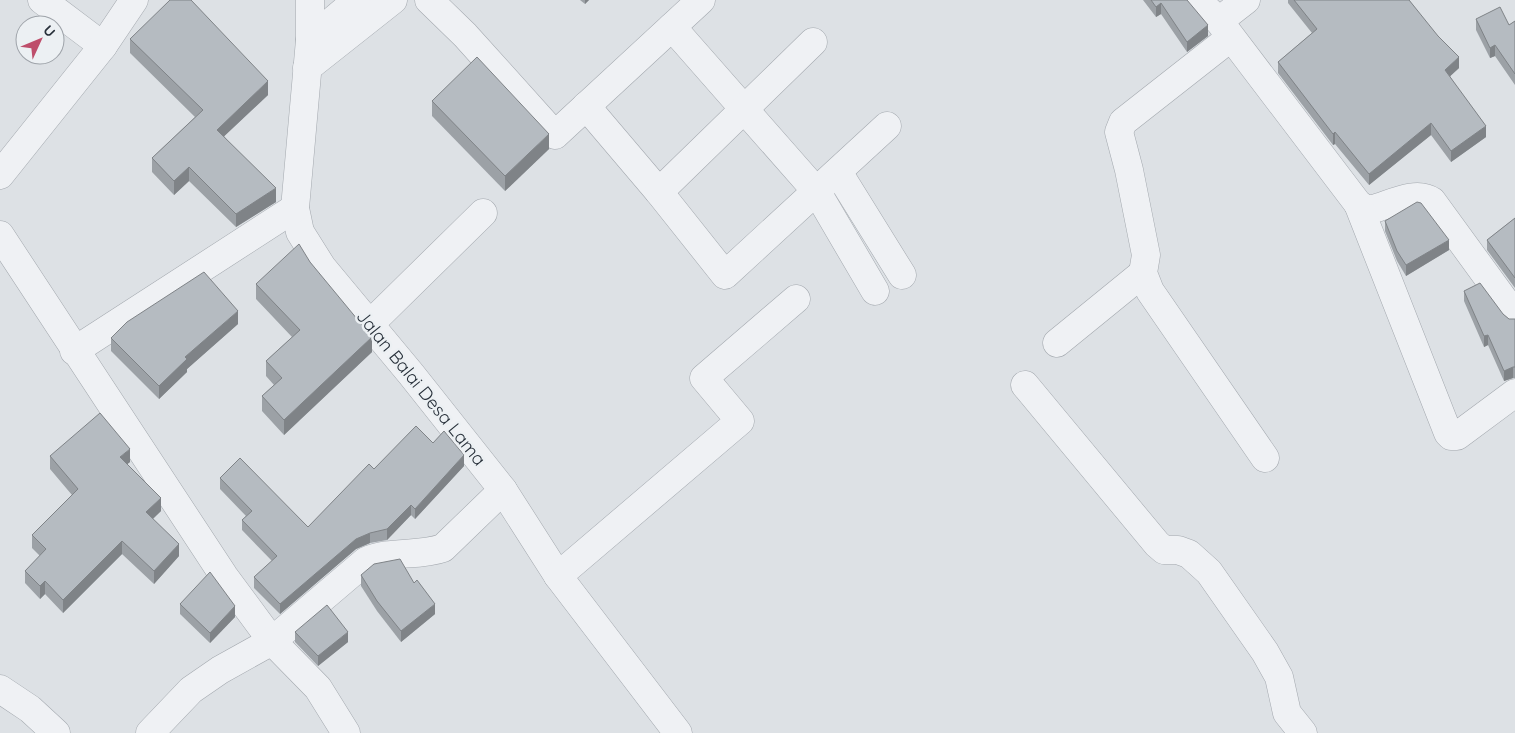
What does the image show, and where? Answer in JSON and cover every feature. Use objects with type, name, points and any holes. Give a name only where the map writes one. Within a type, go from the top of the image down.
[{"type":"street","points":[[42,0],[103,46]]},
{"type":"street","points":[[0,175],[103,46],[134,0]]},
{"type":"street","name":"Jalan Balai Desa Lama","points":[[310,0],[310,40],[295,208],[298,227],[306,244],[503,490],[558,576],[678,733]]},
{"type":"street","points":[[310,40],[357,0]]},
{"type":"street","points":[[307,68],[392,0]]},
{"type":"street","points":[[429,0],[465,35],[555,135],[701,0]]},
{"type":"street","points":[[1197,0],[1224,30],[1358,204],[1448,433],[1451,436],[1457,436],[1515,393]]},
{"type":"street","points":[[1246,0],[1224,30],[1120,126],[1119,135],[1129,170],[1146,255],[1143,273],[1150,291],[1265,458]]},
{"type":"street","points":[[672,27],[817,192],[875,291]]},
{"type":"street","points":[[659,192],[813,42]]},
{"type":"street","points":[[586,106],[726,275],[887,126]]},
{"type":"street","points":[[838,172],[902,275]]},
{"type":"street","points":[[1358,204],[1369,209],[1418,196],[1432,202],[1515,315]]},
{"type":"street","points":[[74,351],[295,208]]},
{"type":"street","points":[[369,325],[483,213]]},
{"type":"street","points":[[0,235],[74,351],[224,576],[272,641],[318,688],[346,733]]},
{"type":"street","points":[[1057,343],[1143,273]]},
{"type":"street","points":[[558,576],[740,420],[704,378],[796,299]]},
{"type":"street","points":[[1025,385],[1157,544],[1164,550],[1178,550],[1189,554],[1209,572],[1265,652],[1278,677],[1287,713],[1303,733]]},
{"type":"street","points":[[150,733],[191,690],[220,670],[272,641],[366,561],[376,556],[430,552],[442,548],[503,490]]},
{"type":"street","points":[[0,689],[30,709],[56,733]]},
{"type":"building","points":[[170,0],[191,0],[268,81],[217,130],[276,188],[236,214],[189,167],[174,181],[152,158],[203,110],[130,39]]},
{"type":"building","points":[[1151,0],[1187,0],[1208,25],[1187,42],[1161,3],[1156,7]]},
{"type":"building","points":[[1294,0],[1409,0],[1438,36],[1459,57],[1445,70],[1486,126],[1451,151],[1431,123],[1369,174],[1335,132],[1333,134],[1278,62],[1317,29]]},
{"type":"building","points":[[1500,7],[1509,25],[1515,21],[1515,74],[1495,45],[1490,48],[1476,19]]},
{"type":"building","points":[[477,57],[549,134],[505,176],[432,101]]},
{"type":"building","points":[[1417,202],[1421,203],[1449,240],[1406,265],[1397,251],[1385,221]]},
{"type":"building","points":[[1515,218],[1515,278],[1487,240]]},
{"type":"building","points":[[299,244],[310,262],[372,337],[284,420],[262,396],[282,378],[266,361],[300,330],[256,284]]},
{"type":"building","points":[[204,272],[238,311],[185,357],[187,359],[159,386],[111,338],[127,322]]},
{"type":"building","points":[[1480,283],[1503,314],[1509,319],[1515,319],[1515,367],[1504,371],[1488,335],[1484,336],[1464,291]]},
{"type":"building","points":[[100,413],[130,449],[120,457],[161,498],[146,512],[179,544],[154,571],[122,541],[63,600],[45,581],[40,586],[25,571],[46,549],[32,535],[78,489],[50,456]]},
{"type":"building","points":[[416,426],[433,443],[444,431],[464,455],[415,509],[411,505],[387,529],[356,539],[280,604],[254,577],[277,556],[242,520],[252,511],[220,478],[240,458],[308,527],[369,464],[374,469]]},
{"type":"building","points":[[400,559],[414,583],[417,580],[435,604],[401,631],[377,601],[361,575],[374,564]]},
{"type":"building","points":[[210,572],[235,606],[210,633],[180,604]]},
{"type":"building","points":[[327,605],[348,632],[318,656],[295,632]]}]
